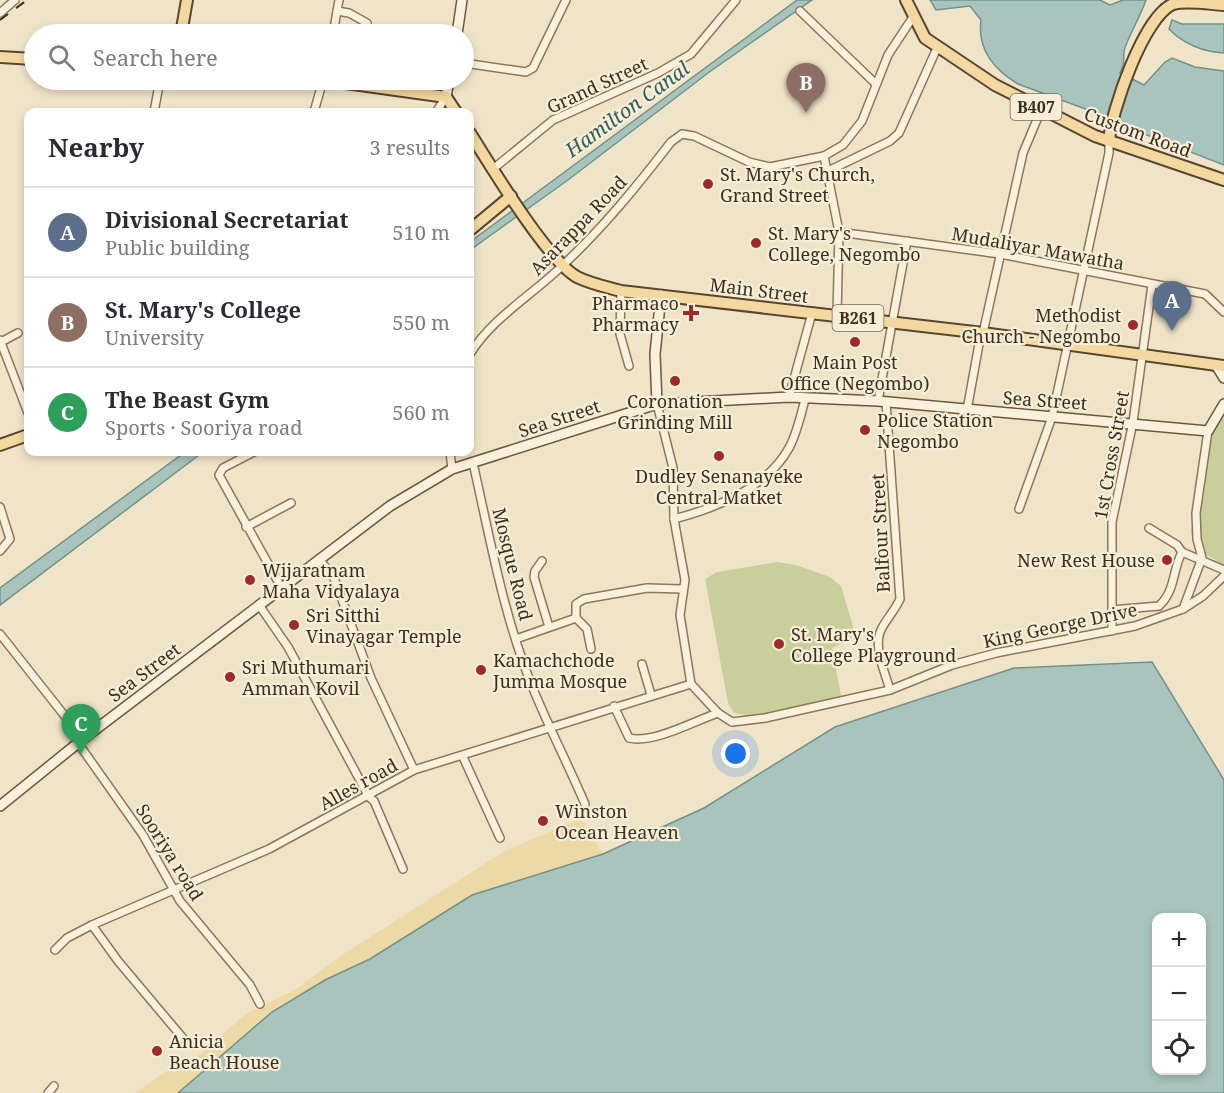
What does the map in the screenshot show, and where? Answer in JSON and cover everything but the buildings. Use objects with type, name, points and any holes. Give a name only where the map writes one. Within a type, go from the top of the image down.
[{"type":"main road","points":[[183,24],[187,0]]},
{"type":"main road","name":"Custom Road","points":[[906,0],[925,38],[978,75],[1041,110],[1109,141],[1224,180]]},
{"type":"main road","points":[[1109,141],[1111,123],[1129,74],[1142,43],[1166,5],[1184,3],[1224,5]]},
{"type":"main road","points":[[0,57],[24,58]]},
{"type":"main road","points":[[396,90],[446,97],[453,108]]},
{"type":"main road","name":"Main Street","points":[[474,139],[523,213],[563,266],[576,276],[621,291],[982,333],[1220,366]]},
{"type":"main road","points":[[474,227],[512,196]]},
{"type":"main road","points":[[0,445],[24,436]]},
{"type":"street","points":[[0,14],[15,0]]},
{"type":"street","points":[[335,24],[339,0]]},
{"type":"street","points":[[458,24],[462,0]]},
{"type":"street","points":[[474,64],[526,72],[533,68],[566,0]]},
{"type":"street","name":"Grand Street","points":[[493,169],[553,120],[658,74],[691,54],[736,0]]},
{"type":"street","points":[[338,11],[349,13],[367,23]]},
{"type":"street","points":[[800,11],[876,84]]},
{"type":"street","name":"Asarappa Road","points":[[474,348],[483,333],[563,266],[618,211],[671,142],[682,134],[694,136],[749,162],[770,167],[824,156],[843,145],[862,121],[888,56],[913,17]]},
{"type":"street","points":[[826,172],[890,141],[899,133],[937,48]]},
{"type":"street","points":[[155,108],[158,90]]},
{"type":"street","points":[[315,108],[321,90]]},
{"type":"street","points":[[439,108],[446,97],[447,90]]},
{"type":"street","points":[[967,410],[1023,153],[1041,110]]},
{"type":"street","points":[[1019,509],[1052,417],[1082,271],[1099,204],[1109,153],[1109,141]]},
{"type":"street","points":[[824,156],[840,232],[837,316]]},
{"type":"street","name":"Mudaliyar Mawatha","points":[[840,232],[1000,254],[1205,294],[1224,312]]},
{"type":"street","name":"Balfour Street","points":[[890,690],[878,644],[880,629],[895,611],[900,599],[882,402],[892,322],[907,241]]},
{"type":"street","name":"1st Cross Street","points":[[1112,631],[1112,522],[1133,422],[1152,285]]},
{"type":"street","points":[[621,291],[621,341],[629,366]]},
{"type":"street","points":[[614,706],[629,738],[637,740],[669,732],[718,713],[691,684],[680,615],[681,589],[685,579],[674,519],[673,468],[657,404],[655,354],[662,295]]},
{"type":"street","points":[[789,397],[812,313]]},
{"type":"street","points":[[18,333],[0,341],[24,403]]},
{"type":"street","points":[[1220,366],[1224,378]]},
{"type":"street","name":"Sea Street","points":[[0,806],[80,741],[390,506],[452,469],[657,404],[789,397],[1133,422],[1209,431]]},
{"type":"street","points":[[674,519],[714,507],[731,499],[772,470],[791,446],[805,399]]},
{"type":"street","points":[[1183,609],[1202,558],[1197,539],[1196,513],[1209,431],[1224,404]]},
{"type":"street","points":[[246,456],[223,468],[219,475],[281,587]]},
{"type":"street","points":[[450,456],[452,469]]},
{"type":"street","name":"Mosque Road","points":[[473,463],[501,588],[516,639],[532,686],[585,804]]},
{"type":"street","points":[[246,527],[291,503]]},
{"type":"street","points":[[0,507],[10,539],[0,551]]},
{"type":"street","points":[[1149,528],[1178,546],[1182,552],[1202,558],[1224,570]]},
{"type":"street","points":[[1112,610],[1159,606],[1175,581],[1175,567],[1182,552]]},
{"type":"street","points":[[320,560],[334,578],[371,678],[414,770]]},
{"type":"street","points":[[542,561],[534,577],[549,627]]},
{"type":"street","name":"King George Drive","points":[[718,713],[732,722],[765,718],[890,690],[952,665],[996,653],[1112,631],[1183,609],[1203,596],[1224,576]]},
{"type":"street","points":[[591,649],[586,629],[576,618],[576,604],[584,599],[646,588],[681,589]]},
{"type":"street","points":[[259,605],[288,647],[369,797],[374,801],[403,868]]},
{"type":"street","points":[[516,639],[576,618]]},
{"type":"street","name":"Sooriya road","points":[[0,634],[80,741],[143,835],[180,901],[250,985],[260,1004]]},
{"type":"street","points":[[642,664],[651,695]]},
{"type":"street","name":"Alles road","points":[[55,950],[67,938],[92,925],[174,887],[269,849],[369,797],[414,770],[463,757],[614,706],[691,684]]},
{"type":"street","points":[[463,757],[500,838]]},
{"type":"street","points":[[92,925],[118,961],[188,1043]]},
{"type":"street","points":[[48,1093],[54,1086]]},
{"type":"green space","points":[[1224,404],[1224,565],[1204,553],[1191,534],[1208,431]]},
{"type":"green space","name":"St. Mary's College Playground","points":[[777,562],[796,565],[830,577],[841,586],[853,626],[851,639],[832,648],[842,701],[765,718],[734,713],[728,703],[705,579],[717,572]]},
{"type":"sand","points":[[581,818],[603,854],[472,895],[370,959],[325,980],[272,1012],[178,1093],[135,1093],[167,1071],[183,1069],[247,1013],[295,990],[342,955],[503,852]]},
{"type":"water","points":[[797,0],[812,0],[708,73],[568,180],[474,247],[474,239]]},
{"type":"water","points":[[930,0],[1100,0],[1110,5],[1123,0],[1146,0],[1125,49],[1120,73],[1144,85],[1165,62],[1172,58],[1195,67],[1224,71],[1224,165],[1134,130],[1124,134],[1119,130],[1118,121],[1018,84],[994,65],[984,49],[980,30],[981,20],[970,6],[936,10]]},
{"type":"water","points":[[1172,20],[1182,24],[1224,24],[1224,53],[1209,51],[1187,43],[1169,29]]},
{"type":"water","points":[[180,456],[198,456],[0,605],[0,588]]},
{"type":"water","points":[[1152,662],[1224,780],[1224,1093],[178,1093],[272,1012],[325,980],[370,959],[472,895],[603,854],[704,808],[835,727],[1014,668]]},
{"type":"railway","points":[[0,20],[27,0]]},
{"type":"place","name":"St. Mary's College","points":[[806,113]]},
{"type":"place","name":"St. Mary's Church, Grand Street","points":[[708,184]]},
{"type":"place","name":"St. Mary's College, Negombo","points":[[756,243]]},
{"type":"place","name":"Pharmaco Pharmacy","points":[[691,313]]},
{"type":"place","name":"Methodist Church - Negombo","points":[[1133,325]]},
{"type":"place","name":"Divisional Secretariat","points":[[1172,331]]},
{"type":"place","name":"Main Post Office (Negombo)","points":[[855,342]]},
{"type":"place","name":"Coronation Grinding Mill","points":[[675,381]]},
{"type":"place","name":"Police Station Negombo","points":[[865,430]]},
{"type":"place","name":"Dudley Senanayeke Central Matket","points":[[719,456]]},
{"type":"place","name":"New Rest House","points":[[1167,560]]},
{"type":"place","name":"Wijaratnam Maha Vidyalaya","points":[[250,580]]},
{"type":"place","name":"Sri Sitthi Vinayagar Temple","points":[[294,625]]},
{"type":"place","name":"St. Mary's College Playground","points":[[779,644]]},
{"type":"place","name":"Kamachchode Jumma Mosque","points":[[481,670]]},
{"type":"place","name":"Sri Muthumari Amman Kovil","points":[[230,677]]},
{"type":"place","name":"The Beast Gym","points":[[81,754]]},
{"type":"place","name":"Winston Ocean Heaven","points":[[543,821]]},
{"type":"place","name":"Anicia Beach House","points":[[157,1051]]},
{"type":"water label","name":"Hamilton Canal","points":[[627,109]]}]
